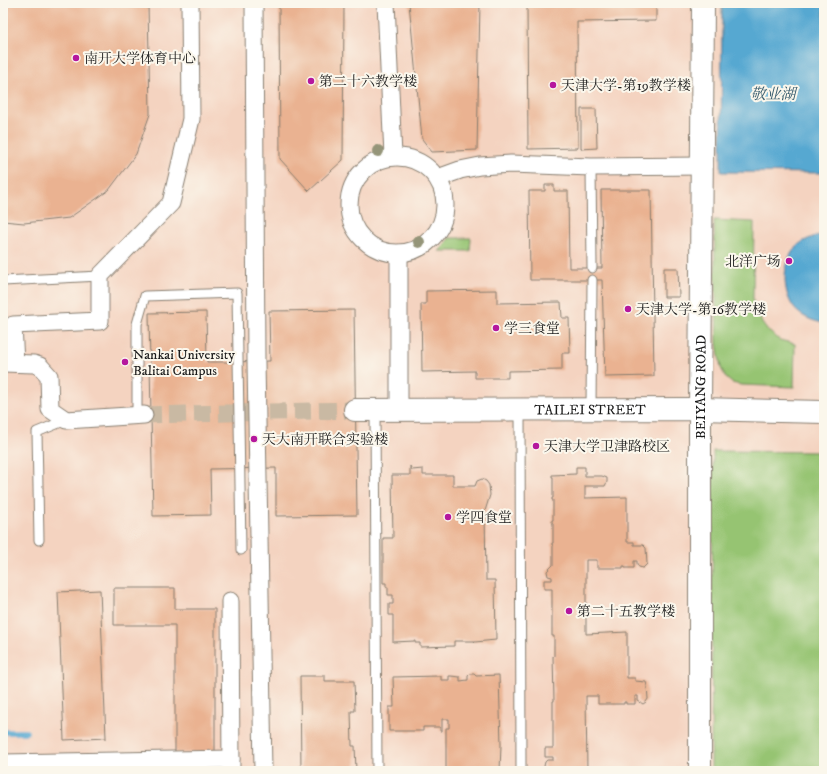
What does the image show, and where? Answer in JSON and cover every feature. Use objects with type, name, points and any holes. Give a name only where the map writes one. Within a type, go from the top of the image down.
[{"type":"street","points":[[141,416],[66,420],[50,409],[49,376],[40,366],[34,364],[9,363],[8,325],[100,321],[100,276],[171,203],[191,119],[190,3]]},
{"type":"street","points":[[254,3],[256,362],[263,771]]},
{"type":"street","points":[[386,3],[392,156]]},
{"type":"street","name":"BEIYANG ROAD","points":[[700,771],[700,409],[703,3]]},
{"type":"street","points":[[392,156],[410,157],[426,165],[438,178],[444,190],[446,205],[438,232],[428,242],[416,250],[399,254],[387,252],[373,246],[361,237],[353,224],[349,209],[350,194],[356,180],[365,168],[378,160],[392,156]]},
{"type":"street","points":[[438,178],[460,170],[480,166],[511,164],[591,167],[702,166]]},
{"type":"street","points":[[399,254],[399,410]]},
{"type":"street","name":"TAILEI STREET","points":[[365,410],[700,409],[824,412]]},
{"type":"street","points":[[3,763],[231,765],[230,601]]},
{"type":"lane","points":[[591,167],[592,268]]},
{"type":"lane","points":[[3,281],[100,276]]},
{"type":"lane","points":[[591,409],[592,280]]},
{"type":"lane","points":[[141,416],[137,324],[145,296],[237,293],[241,550]]},
{"type":"lane","points":[[520,409],[521,771]]},
{"type":"lane","points":[[365,410],[377,771]]},
{"type":"lane","points":[[39,540],[37,432],[66,420]]},
{"type":"shaded area","name":"天津大学卫津路校区","points":[[3,3],[824,3],[824,771],[3,771]]},
{"type":"green space","points":[[714,220],[754,222],[753,300],[762,323],[767,330],[780,340],[795,344],[794,387],[741,385],[732,383],[726,378],[721,368],[717,344]]},
{"type":"green space","points":[[449,238],[471,238],[470,251],[439,251]]},
{"type":"green space","points":[[713,451],[824,452],[824,771],[711,771]]},
{"type":"water","name":"敬业湖","points":[[722,3],[824,3],[824,173],[721,172]]},
{"type":"water","points":[[824,234],[824,323],[800,314],[794,308],[787,293],[785,275],[789,259],[798,245],[807,239]]},
{"type":"building","name":"南开大学体育中心","points":[[3,3],[148,3],[150,114],[136,154],[109,190],[69,218],[24,223],[3,221]]},
{"type":"building","name":"第二十六教学楼","points":[[279,3],[344,3],[343,160],[309,191],[280,159]]},
{"type":"building","name":"第二十六教学楼","points":[[409,3],[480,3],[477,150],[432,152],[422,139]]},
{"type":"building","name":"天津大学-第19教学楼","points":[[527,3],[656,3],[656,21],[577,22],[578,148],[528,149]]},
{"type":"building","points":[[581,109],[596,109],[597,148],[581,149]]},
{"type":"building","name":"天津大学-第16教学楼","points":[[545,185],[554,185],[554,191],[568,191],[569,268],[602,268],[601,190],[651,190],[654,376],[605,377],[602,280],[530,280],[529,191],[545,191]]},
{"type":"building","points":[[664,268],[678,268],[679,297],[664,297]]},
{"type":"building","name":"学三食堂","points":[[497,290],[497,303],[561,302],[562,318],[569,318],[570,353],[562,353],[562,370],[508,371],[508,378],[475,378],[475,371],[422,372],[421,304],[426,304],[426,291]]},
{"type":"building","name":"天大南开联合实验楼","points":[[354,310],[357,515],[276,516],[276,468],[210,469],[211,515],[153,516],[149,313],[206,312],[207,362],[231,362],[270,361],[269,311]]},
{"type":"building","points":[[410,466],[412,470],[423,469],[423,475],[453,475],[453,486],[475,486],[477,481],[482,479],[489,485],[490,495],[485,511],[486,580],[495,580],[496,640],[474,643],[474,641],[454,641],[454,646],[420,647],[420,643],[415,643],[415,641],[393,642],[393,615],[389,615],[389,604],[393,604],[393,595],[388,595],[388,587],[386,587],[386,583],[383,583],[383,538],[393,538],[392,475],[410,475]]},
{"type":"building","name":"第二十五教学楼","points":[[576,467],[585,467],[585,476],[602,476],[607,478],[605,486],[585,486],[585,498],[627,497],[627,542],[634,542],[634,545],[643,545],[646,548],[647,564],[643,568],[639,567],[637,561],[634,561],[634,568],[625,568],[625,566],[623,566],[623,568],[597,568],[597,560],[586,560],[586,634],[627,632],[627,678],[635,678],[635,681],[646,682],[648,699],[643,704],[638,701],[638,696],[635,696],[635,704],[626,704],[626,702],[624,702],[624,704],[598,704],[598,696],[586,696],[587,771],[553,771],[547,770],[544,766],[547,760],[553,760],[553,757],[545,757],[545,748],[553,748],[554,636],[552,636],[552,589],[544,589],[544,580],[552,580],[552,577],[548,576],[547,571],[553,565],[552,475],[576,474]]},
{"type":"building","points":[[114,588],[175,588],[175,609],[215,609],[215,752],[175,753],[175,625],[114,625]]},
{"type":"building","points":[[100,590],[106,738],[64,740],[58,592]]},
{"type":"building","points":[[470,674],[474,674],[476,676],[499,675],[501,745],[500,771],[446,771],[446,728],[449,728],[449,719],[442,719],[442,731],[440,731],[440,727],[423,727],[423,731],[389,731],[389,707],[394,707],[393,677],[441,676],[441,680],[449,680],[449,676],[451,676],[460,677],[460,681],[468,680],[468,676]]},
{"type":"building","points":[[300,676],[325,676],[325,681],[354,681],[355,711],[351,711],[352,746],[355,746],[356,771],[301,771]]},
{"type":"building","points":[[598,769],[628,769],[628,771],[598,771]]},
{"type":"waterway","points":[[3,732],[26,732]]},
{"type":"tunnel","points":[[144,415],[355,410]]},
{"type":"place","name":"南开大学体育中心","points":[[76,58]]},
{"type":"place","name":"第二十六教学楼","points":[[311,81]]},
{"type":"place","name":"天津大学-第19教学楼","points":[[553,85]]},
{"type":"place","name":"北洋广场","points":[[789,261]]},
{"type":"place","name":"天津大学-第16教学楼","points":[[628,309]]},
{"type":"place","name":"学三食堂","points":[[496,328]]},
{"type":"place","name":"Nankai University Balitai Campus","points":[[125,362]]},
{"type":"place","name":"天大南开联合实验楼","points":[[254,439]]},
{"type":"place","name":"天津大学卫津路校区","points":[[536,446]]},
{"type":"place","name":"学四食堂","points":[[448,517]]},
{"type":"place","name":"第二十五教学楼","points":[[569,611]]}]
